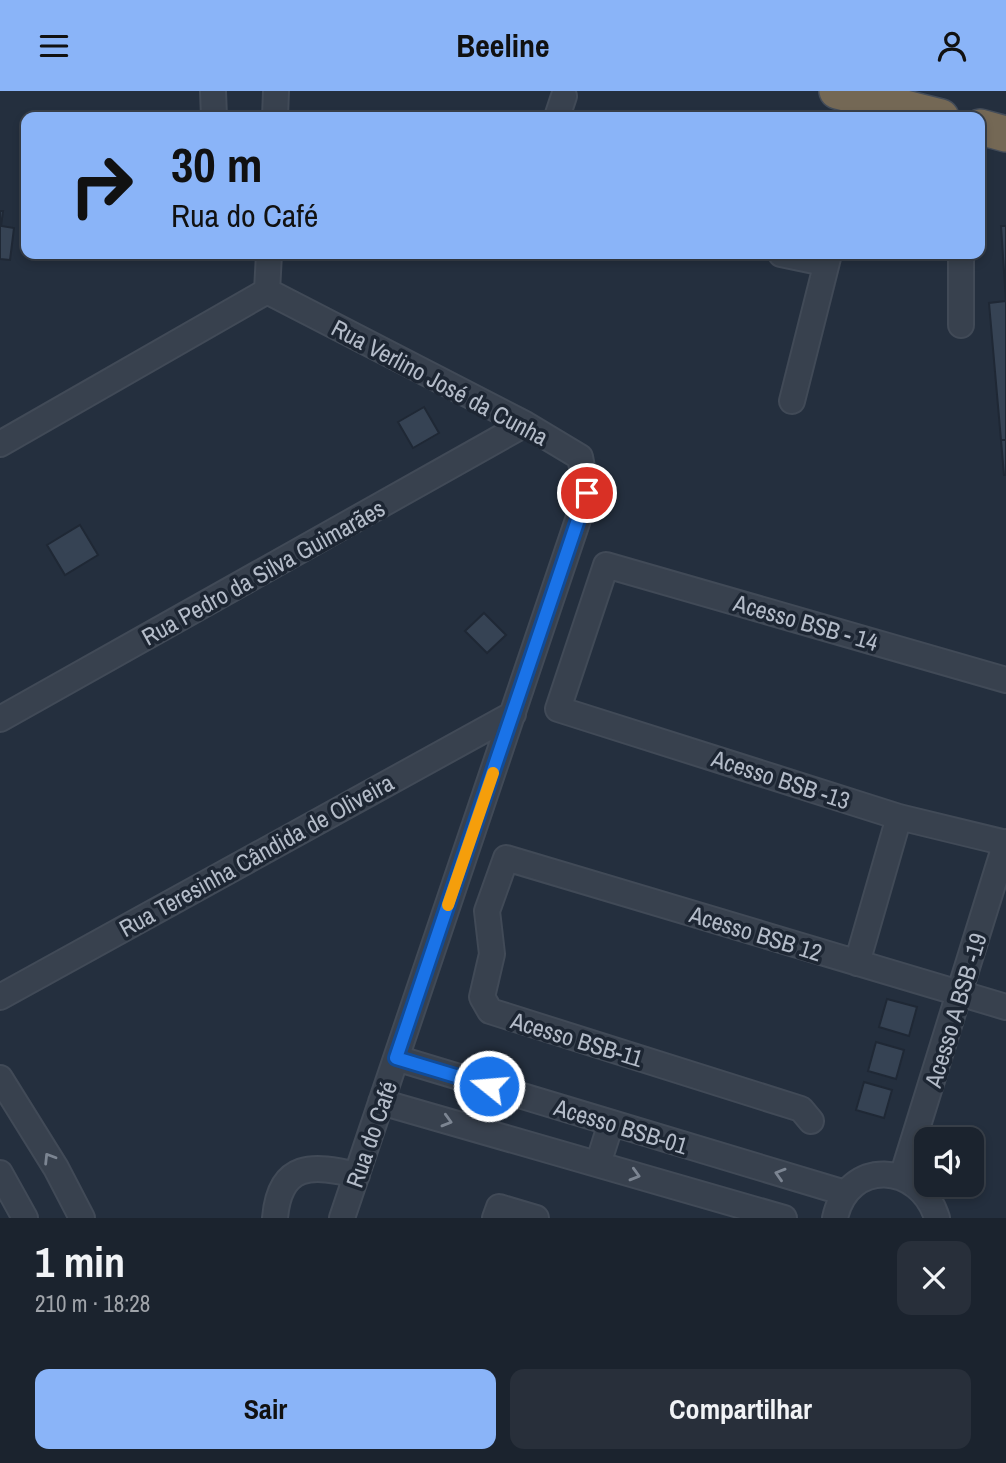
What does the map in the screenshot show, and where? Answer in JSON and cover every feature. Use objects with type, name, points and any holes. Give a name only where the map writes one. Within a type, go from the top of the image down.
[{"type":"highway","points":[[837,91],[896,112]]},
{"type":"highway","points":[[985,128],[1006,134]]},
{"type":"street","points":[[213,91],[214,112]]},
{"type":"street","points":[[275,112],[276,91]]},
{"type":"street","points":[[0,445],[267,291],[269,259]]},
{"type":"street","points":[[792,401],[826,259]]},
{"type":"street","points":[[961,259],[961,325]]},
{"type":"street","name":"Rua Verlino José da Cunha","points":[[267,291],[525,424],[580,457],[587,493]]},
{"type":"street","name":"Rua Pedro da Silva Guimarães","points":[[0,719],[525,424]]},
{"type":"street","name":"Rua do Café","points":[[342,1218],[587,493]]},
{"type":"street","name":"Acesso BSB - 14","points":[[558,709],[606,565],[1006,680]]},
{"type":"street","name":"Acesso BSB -13","points":[[558,709],[899,817],[1006,842]]},
{"type":"street","name":"Rua Teresinha Cândida de Oliveira","points":[[0,997],[513,714]]},
{"type":"street","points":[[858,963],[899,817]]},
{"type":"street","name":"Acesso A BSB -19","points":[[902,1177],[1006,842]]},
{"type":"street","name":"Acesso BSB 12","points":[[506,858],[1006,1007]]},
{"type":"street","name":"Acesso BSB-11","points":[[506,858],[487,911],[492,954],[482,996],[490,1011],[801,1109],[811,1122]]},
{"type":"street","name":"Acesso BSB-01","points":[[396,1058],[845,1193]]},
{"type":"street","points":[[0,1078],[56,1168],[82,1218]]},
{"type":"street","name":"Acesso BSB-01","points":[[382,1102],[784,1218]]},
{"type":"street","points":[[598,1164],[611,1123]]},
{"type":"street","points":[[275,1218],[277,1194],[297,1174],[314,1167],[357,1175]]},
{"type":"street","points":[[0,1173],[25,1218]]},
{"type":"street","points":[[835,1218],[845,1193],[860,1181],[877,1175],[902,1177],[925,1192],[937,1218]]},
{"type":"street","points":[[497,1213],[536,1218]]},
{"type":"building","points":[[0,211],[3,211],[1,226],[14,228],[10,260],[0,259]]},
{"type":"building","points":[[1001,226],[1006,226],[1006,301]]},
{"type":"building","points":[[1006,301],[1006,440],[1001,440],[989,303]]},
{"type":"building","points":[[424,407],[439,433],[413,448],[398,422]]},
{"type":"building","points":[[1001,440],[1006,440],[1006,475],[1004,475]]},
{"type":"building","points":[[80,525],[98,555],[65,575],[47,545]]},
{"type":"building","points":[[484,613],[506,635],[487,653],[465,631]]},
{"type":"building","points":[[887,999],[917,1007],[909,1036],[879,1027]]},
{"type":"building","points":[[876,1042],[904,1050],[896,1079],[868,1071]]},
{"type":"building","points":[[864,1082],[892,1090],[884,1118],[856,1110]]},
{"type":"slow traffic","points":[[448,905],[493,773]]},
{"type":"route","points":[[489,1086],[396,1058],[587,493]]}]
